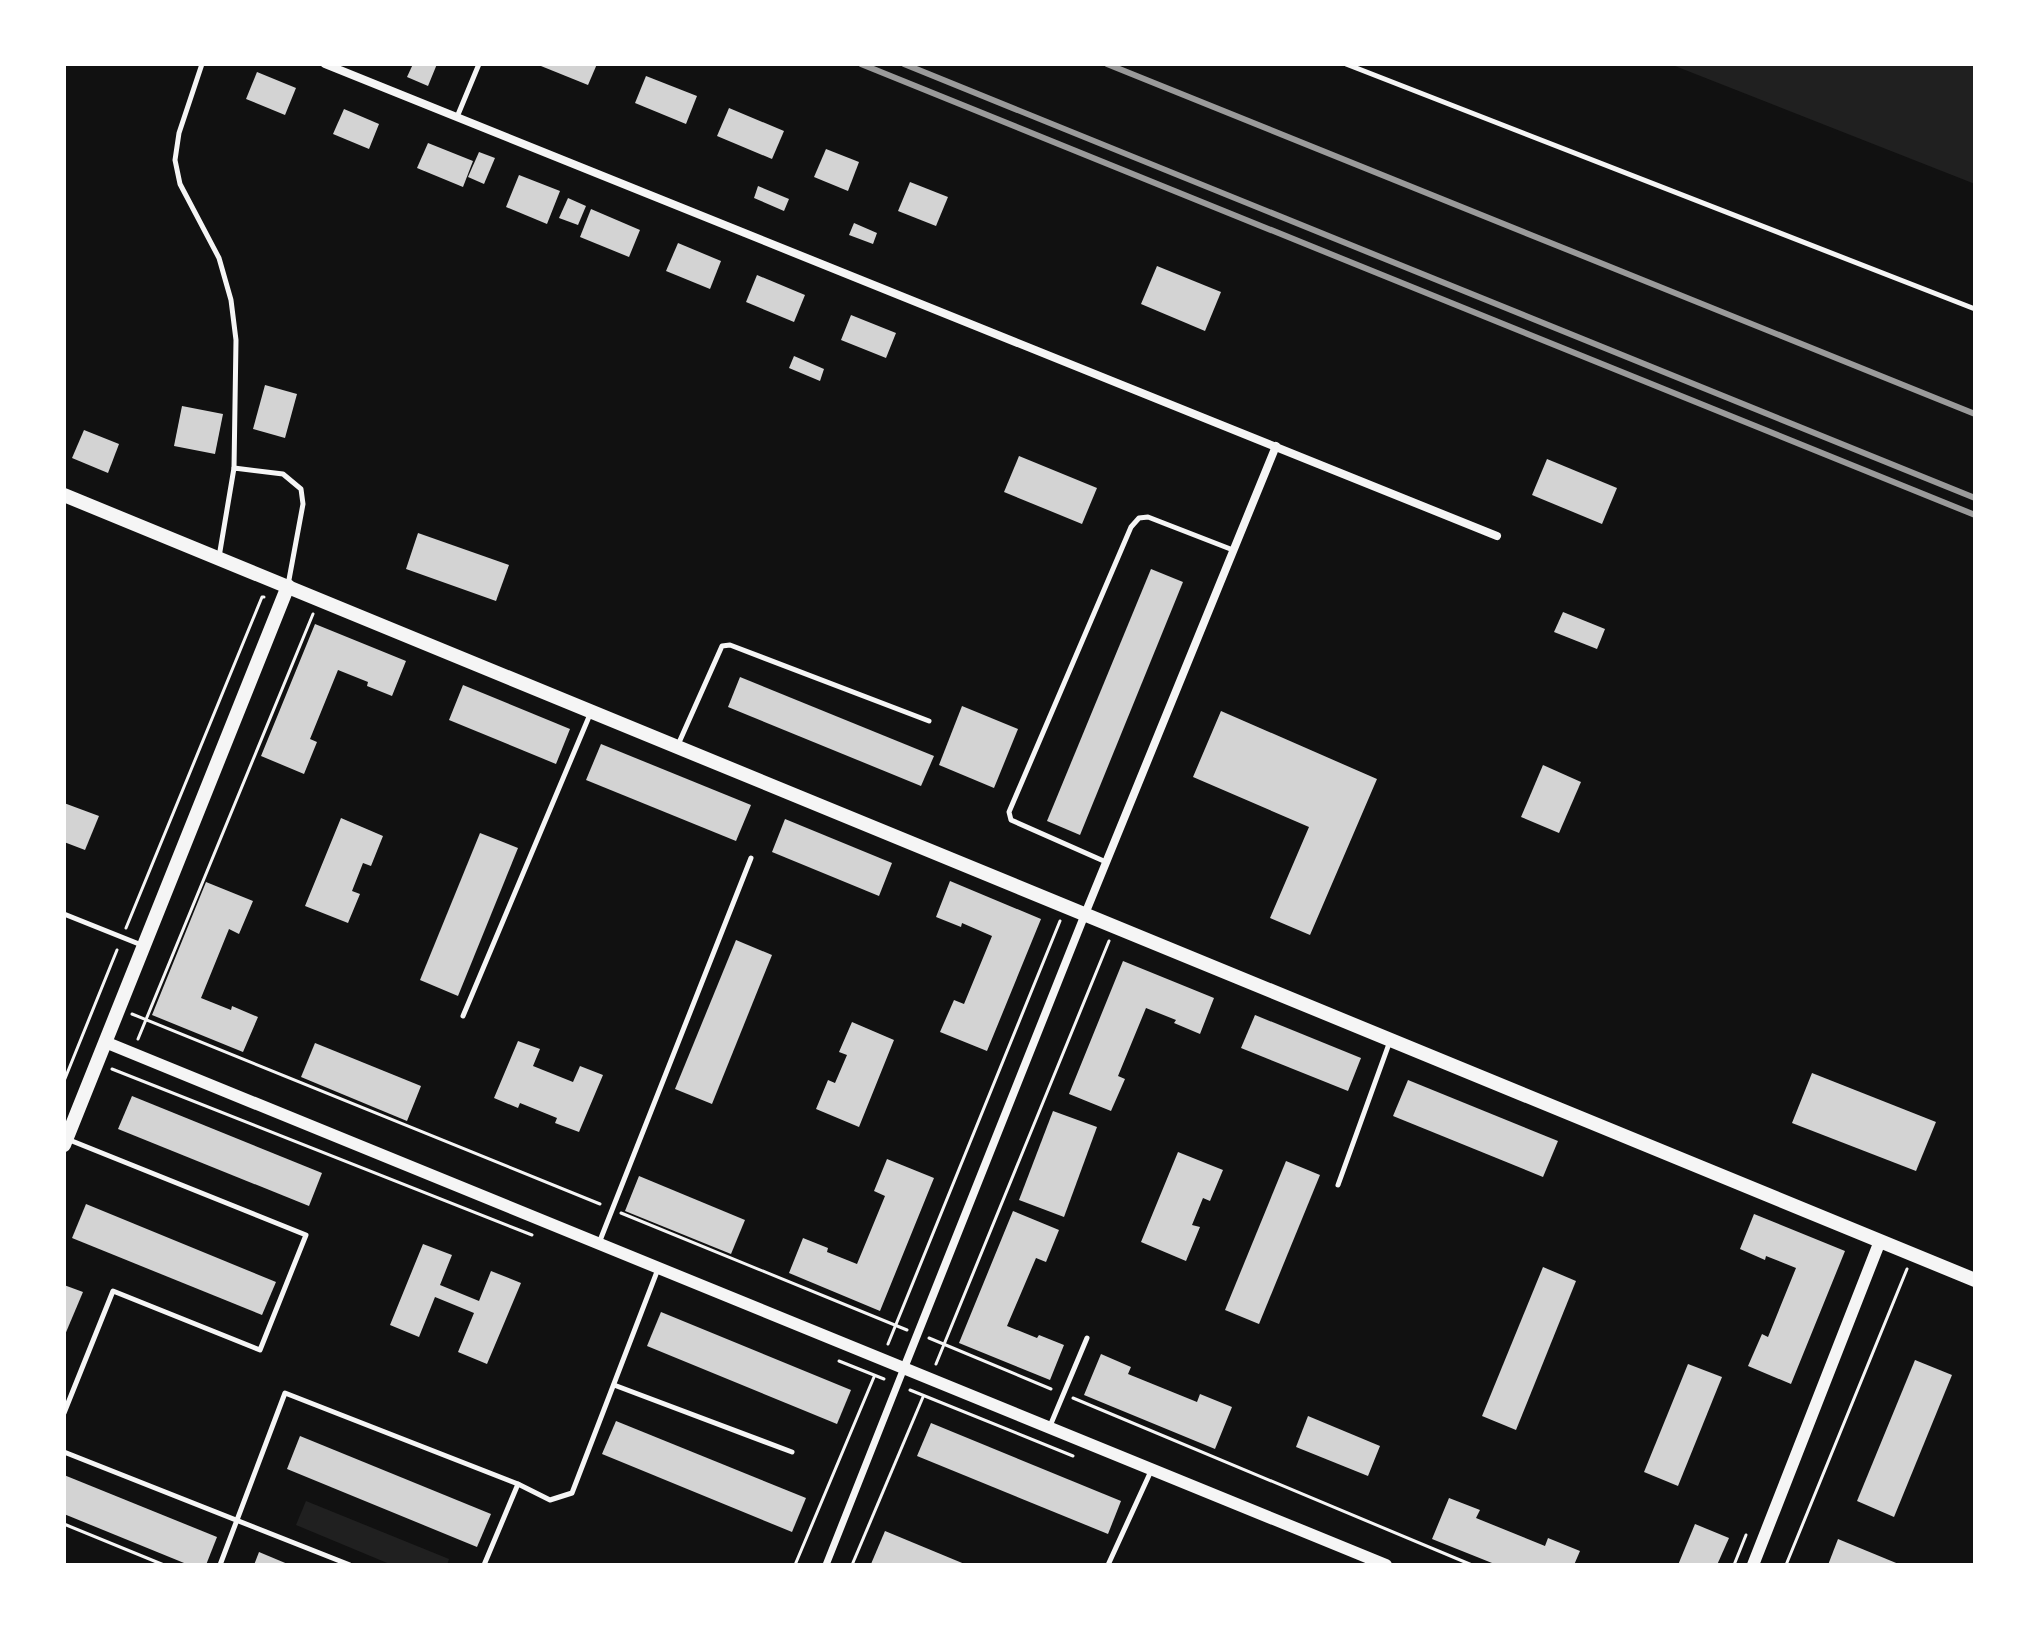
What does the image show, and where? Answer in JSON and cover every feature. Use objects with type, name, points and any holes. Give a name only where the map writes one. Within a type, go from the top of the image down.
[{"type":"main road","points":[[64,495],[1975,1280]]},
{"type":"main road","points":[[65,1142],[288,586]]},
{"type":"street","points":[[325,64],[1497,536]]},
{"type":"street","points":[[826,1565],[1085,914],[1276,446]]},
{"type":"street","points":[[105,1042],[1386,1565]]},
{"type":"street","points":[[1753,1565],[1880,1241]]},
{"type":"lane","points":[[202,64],[179,133],[175,160],[180,184],[219,258],[231,300],[236,340],[234,468],[219,557]]},
{"type":"lane","points":[[457,117],[479,64]]},
{"type":"lane","points":[[1346,64],[1975,309]]},
{"type":"lane","points":[[234,468],[283,474],[301,489],[303,504],[288,586]]},
{"type":"lane","points":[[1106,862],[1011,820],[1009,812],[1131,527],[1139,518],[1148,517],[1233,550]]},
{"type":"lane","points":[[677,747],[722,646],[730,645],[929,721]]},
{"type":"lane","points":[[463,1016],[591,711]]},
{"type":"lane","points":[[599,1243],[751,858]]},
{"type":"lane","points":[[64,914],[144,946]]},
{"type":"lane","points":[[1338,1185],[1390,1040]]},
{"type":"lane","points":[[64,1413],[113,1291],[260,1350],[306,1235],[65,1142]]},
{"type":"lane","points":[[220,1565],[285,1393],[518,1484],[550,1500],[572,1493],[659,1268]]},
{"type":"lane","points":[[1050,1428],[1087,1338]]},
{"type":"lane","points":[[614,1385],[792,1452]]},
{"type":"lane","points":[[64,1452],[350,1565]]},
{"type":"lane","points":[[1108,1565],[1152,1469]]},
{"type":"lane","points":[[484,1565],[518,1484]]},
{"type":"path","points":[[64,1081],[262,597]]},
{"type":"path","points":[[132,1053],[319,599]]},
{"type":"path","points":[[795,1565],[1066,907]]},
{"type":"path","points":[[852,1565],[1115,927]]},
{"type":"path","points":[[119,1009],[944,1344],[1472,1565]]},
{"type":"path","points":[[97,1063],[537,1237]]},
{"type":"path","points":[[1786,1565],[1913,1254]]},
{"type":"path","points":[[830,1357],[1086,1461]]},
{"type":"path","points":[[64,1524],[164,1565]]},
{"type":"shaded area","points":[[1670,64],[1975,64],[1975,184]]},
{"type":"shaded area","points":[[306,1501],[449,1559],[447,1565],[392,1565],[296,1525]]},
{"type":"building","points":[[413,64],[437,64],[428,86],[407,77]]},
{"type":"building","points":[[536,64],[597,64],[588,85]]},
{"type":"building","points":[[257,72],[296,88],[285,115],[246,99]]},
{"type":"building","points":[[646,76],[697,96],[686,124],[635,103]]},
{"type":"building","points":[[729,108],[784,131],[772,159],[717,136]]},
{"type":"building","points":[[344,109],[379,124],[369,149],[333,134]]},
{"type":"building","points":[[428,143],[473,161],[463,187],[417,168]]},
{"type":"building","points":[[826,149],[859,162],[848,191],[814,177]]},
{"type":"building","points":[[479,152],[495,158],[484,184],[468,177]]},
{"type":"building","points":[[519,175],[560,191],[547,224],[506,207]]},
{"type":"building","points":[[910,182],[948,197],[936,226],[898,211]]},
{"type":"building","points":[[758,186],[789,199],[784,211],[754,198]]},
{"type":"building","points":[[568,198],[586,206],[578,225],[559,218]]},
{"type":"building","points":[[591,209],[640,230],[629,257],[580,237]]},
{"type":"building","points":[[854,223],[877,233],[873,244],[849,235]]},
{"type":"building","points":[[678,243],[721,261],[710,289],[666,271]]},
{"type":"building","points":[[1157,266],[1221,292],[1205,331],[1141,304]]},
{"type":"building","points":[[757,275],[805,295],[794,322],[746,302]]},
{"type":"building","points":[[851,315],[896,333],[886,358],[841,340]]},
{"type":"building","points":[[794,356],[824,369],[820,381],[789,368]]},
{"type":"building","points":[[265,385],[297,394],[285,438],[253,429]]},
{"type":"building","points":[[182,406],[223,414],[215,454],[174,446]]},
{"type":"building","points":[[84,430],[119,444],[108,473],[72,458]]},
{"type":"building","points":[[1019,456],[1097,488],[1082,524],[1004,492]]},
{"type":"building","points":[[1547,459],[1617,488],[1602,524],[1532,495]]},
{"type":"building","points":[[418,533],[509,565],[496,601],[406,569]]},
{"type":"building","points":[[1151,569],[1183,582],[1080,835],[1047,821]]},
{"type":"building","points":[[1563,612],[1605,629],[1597,649],[1554,632]]},
{"type":"building","points":[[315,624],[406,661],[392,696],[338,670],[310,739],[317,742],[304,774],[261,756]]},
{"type":"building","points":[[740,677],[934,756],[921,786],[728,707]]},
{"type":"building","points":[[463,685],[570,729],[556,764],[449,720]]},
{"type":"building","points":[[962,706],[1018,729],[994,788],[939,765]]},
{"type":"building","points":[[1221,711],[1377,779],[1310,935],[1270,918],[1309,827],[1193,777]]},
{"type":"building","points":[[601,744],[751,805],[736,841],[586,780]]},
{"type":"building","points":[[1543,765],[1581,782],[1559,833],[1521,817]]},
{"type":"building","points":[[64,803],[99,816],[85,850],[64,842]]},
{"type":"building","points":[[341,818],[383,836],[371,866],[363,863],[352,891],[360,894],[348,923],[305,906]]},
{"type":"building","points":[[785,819],[892,863],[879,896],[772,852]]},
{"type":"building","points":[[480,833],[518,848],[458,996],[420,980]]},
{"type":"building","points":[[950,881],[1041,919],[987,1051],[940,1032],[954,1000],[964,1004],[992,936],[962,923],[961,927],[936,917]]},
{"type":"building","points":[[206,882],[253,901],[239,934],[229,929],[201,998],[258,1017],[243,1052],[152,1015]]},
{"type":"building","points":[[736,940],[772,955],[712,1104],[675,1089]]},
{"type":"building","points":[[1123,961],[1214,998],[1200,1034],[1146,1008],[1118,1076],[1125,1079],[1111,1111],[1069,1094]]},
{"type":"building","points":[[1255,1015],[1361,1058],[1348,1091],[1241,1048]]},
{"type":"building","points":[[852,1022],[894,1040],[859,1127],[816,1109],[828,1080],[835,1083],[847,1055],[839,1052]]},
{"type":"building","points":[[518,1041],[540,1049],[533,1066],[573,1082],[580,1066],[603,1075],[579,1132],[555,1123],[557,1118],[520,1103],[518,1108],[494,1098]]},
{"type":"building","points":[[315,1043],[421,1086],[407,1121],[301,1077]]},
{"type":"building","points":[[1812,1073],[1936,1122],[1916,1171],[1792,1123]]},
{"type":"building","points":[[1408,1080],[1558,1141],[1543,1177],[1393,1116]]},
{"type":"building","points":[[132,1096],[322,1173],[309,1206],[118,1129]]},
{"type":"building","points":[[1053,1111],[1097,1127],[1064,1217],[1019,1200]]},
{"type":"building","points":[[1178,1152],[1223,1170],[1210,1201],[1203,1198],[1192,1225],[1200,1227],[1186,1261],[1141,1242]]},
{"type":"building","points":[[887,1159],[934,1178],[880,1311],[789,1273],[803,1238],[857,1264],[885,1196],[874,1191]]},
{"type":"building","points":[[1286,1161],[1320,1175],[1259,1324],[1225,1310]]},
{"type":"building","points":[[639,1176],[745,1220],[731,1254],[625,1211]]},
{"type":"building","points":[[86,1204],[276,1282],[262,1315],[72,1238]]},
{"type":"building","points":[[1013,1211],[1059,1230],[1046,1262],[1036,1258],[1007,1326],[1064,1345],[1050,1380],[959,1343]]},
{"type":"building","points":[[1754,1214],[1845,1251],[1791,1384],[1748,1366],[1762,1334],[1768,1337],[1796,1268],[1740,1249]]},
{"type":"building","points":[[423,1244],[452,1255],[440,1285],[479,1301],[491,1271],[521,1283],[487,1364],[458,1352],[474,1313],[435,1297],[419,1337],[390,1325]]},
{"type":"building","points":[[1543,1267],[1576,1281],[1516,1430],[1482,1416]]},
{"type":"building","points":[[64,1285],[83,1292],[64,1337]]},
{"type":"building","points":[[661,1312],[851,1390],[837,1424],[647,1346]]},
{"type":"building","points":[[1101,1354],[1131,1367],[1128,1374],[1197,1402],[1200,1394],[1232,1407],[1215,1449],[1084,1395]]},
{"type":"building","points":[[1915,1360],[1952,1375],[1894,1517],[1857,1501]]},
{"type":"building","points":[[1688,1364],[1722,1377],[1678,1486],[1644,1472]]},
{"type":"building","points":[[1308,1416],[1380,1446],[1368,1476],[1296,1447]]},
{"type":"building","points":[[616,1421],[806,1498],[792,1532],[602,1454]]},
{"type":"building","points":[[931,1423],[1121,1501],[1108,1534],[917,1456]]},
{"type":"building","points":[[300,1436],[491,1514],[477,1547],[287,1469]]},
{"type":"building","points":[[64,1475],[217,1537],[206,1565],[189,1565],[64,1514]]},
{"type":"building","points":[[1449,1498],[1480,1510],[1476,1518],[1545,1546],[1548,1538],[1580,1551],[1574,1565],[1497,1565],[1432,1539]]},
{"type":"building","points":[[1695,1524],[1729,1538],[1717,1565],[1678,1565]]},
{"type":"building","points":[[885,1531],[967,1565],[871,1564]]},
{"type":"building","points":[[1838,1539],[1901,1565],[1828,1565]]},
{"type":"building","points":[[259,1552],[290,1565],[254,1565]]},
{"type":"railway","points":[[861,64],[1975,515]]},
{"type":"railway","points":[[904,64],[1975,498]]},
{"type":"railway","points":[[1107,64],[1975,414]]}]
